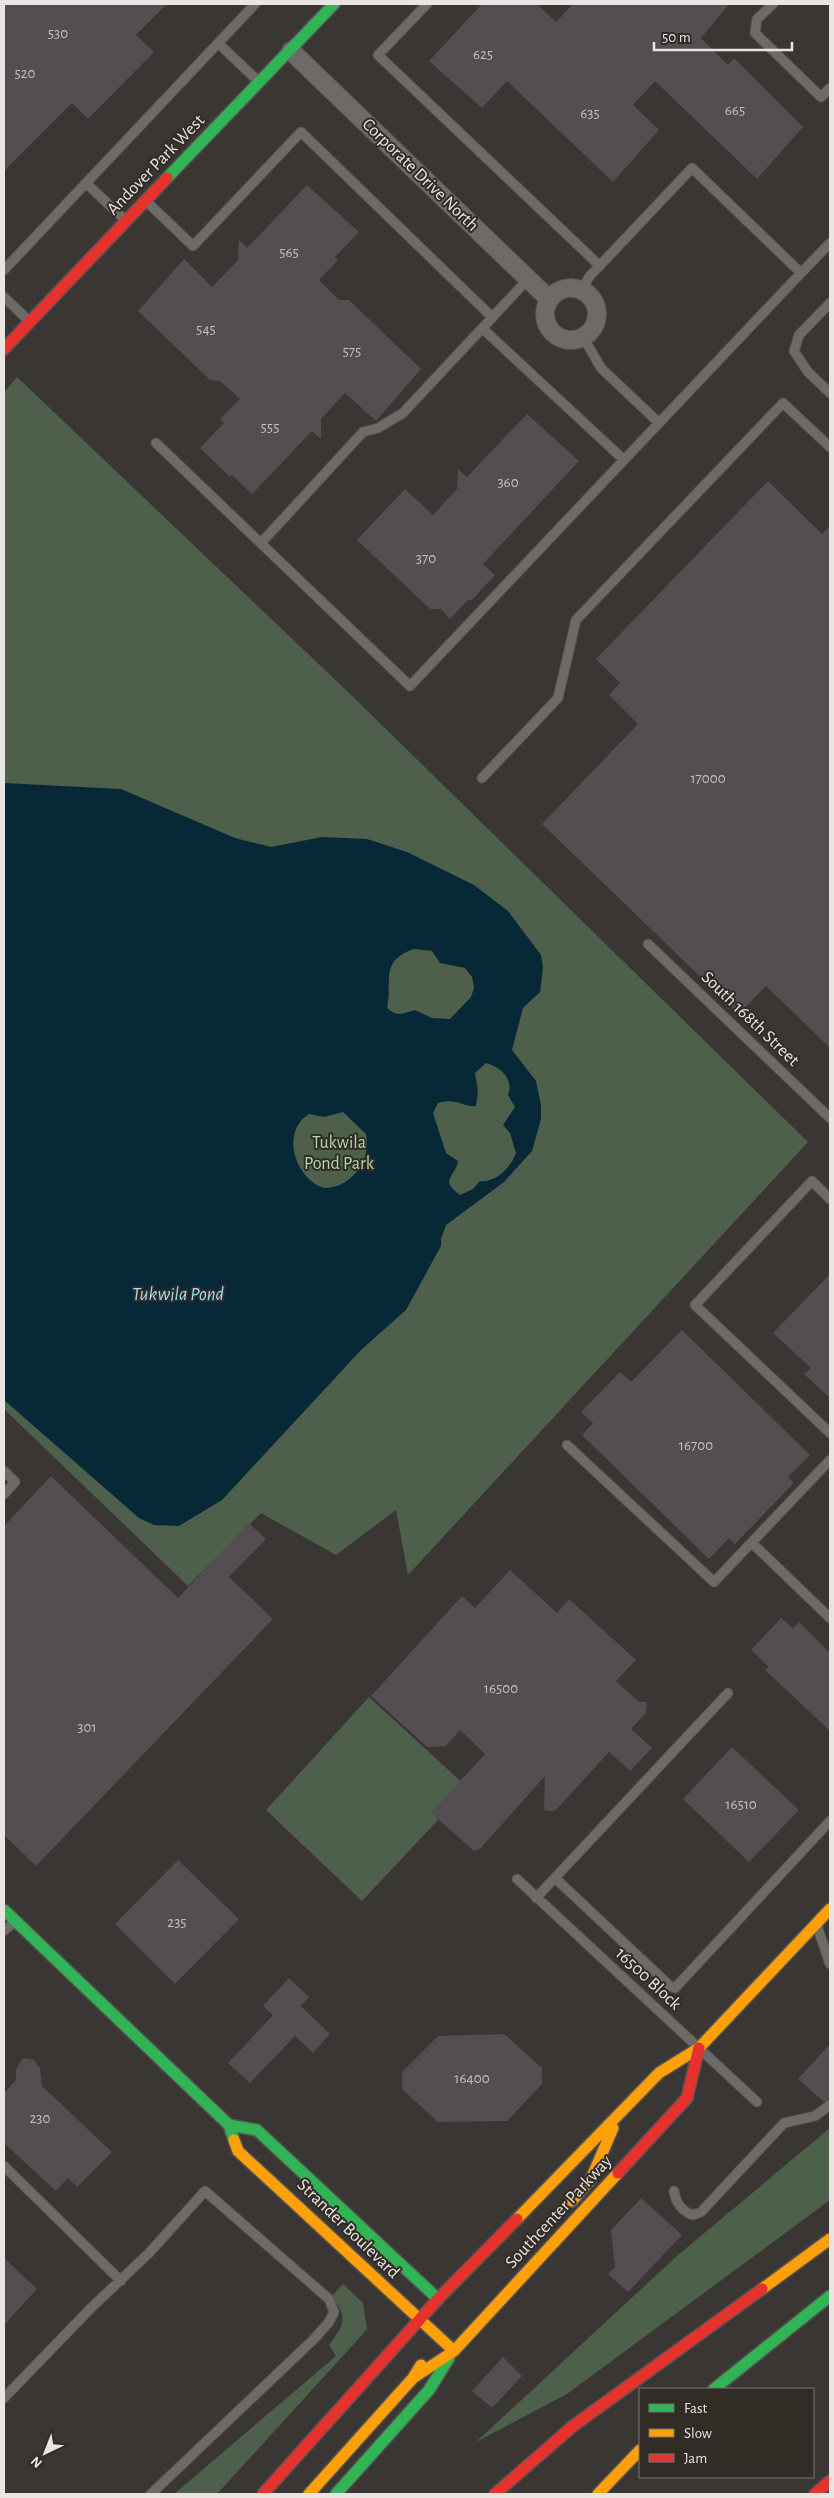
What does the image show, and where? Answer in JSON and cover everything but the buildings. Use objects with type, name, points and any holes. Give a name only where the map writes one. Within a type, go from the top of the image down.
[{"type":"main road","name":"Andover Park West","points":[[4,349],[334,4]]},
{"type":"main road","name":"Southcenter Parkway","points":[[263,2494],[438,2299],[659,2073],[699,2048],[830,1909]]},
{"type":"main road","name":"Strander Boulevard","points":[[4,1910],[229,2125],[238,2151],[418,2320],[426,2348],[454,2351]]},
{"type":"main road","name":"Southcenter Parkway","points":[[309,2494],[413,2378],[454,2351],[687,2098],[699,2048]]},
{"type":"main road","points":[[576,2219],[570,2211],[571,2201],[591,2180],[619,2114]]},
{"type":"main road","name":"Strander Boulevard","points":[[229,2125],[258,2130],[438,2299]]},
{"type":"main road","points":[[496,2494],[573,2426],[830,2239]]},
{"type":"main road","points":[[715,2388],[830,2296]]},
{"type":"main road","name":"Southcenter Parkway","points":[[413,2378],[426,2348],[438,2299]]},
{"type":"main road","points":[[336,2494],[429,2390],[454,2351]]},
{"type":"main road","points":[[589,2430],[661,2363]]},
{"type":"main road","points":[[598,2494],[639,2451]]},
{"type":"main road","points":[[815,2494],[830,2481]]},
{"type":"street","name":"Corporate Drive North","points":[[291,51],[549,298]]},
{"type":"street","points":[[564,288],[582,290],[595,303],[597,312],[593,329],[583,338],[571,341],[563,339],[550,330],[544,314],[549,298],[564,288]]},
{"type":"lane","points":[[4,270],[254,4]]},
{"type":"lane","points":[[427,4],[378,55],[600,266]]},
{"type":"lane","points":[[773,4],[757,19],[755,33],[821,97],[830,88]]},
{"type":"lane","points":[[218,43],[260,82]]},
{"type":"lane","points":[[146,201],[193,246],[301,132],[492,317]]},
{"type":"lane","points":[[582,290],[590,277],[692,168],[801,273]]},
{"type":"lane","points":[[86,183],[126,221]]},
{"type":"lane","points":[[156,443],[410,686],[830,243]]},
{"type":"lane","points":[[261,543],[363,432],[378,428],[403,413],[529,278]]},
{"type":"lane","points":[[4,297],[29,322]]},
{"type":"lane","points":[[830,303],[799,335],[794,352],[808,372],[830,393]]},
{"type":"lane","points":[[482,328],[624,460]]},
{"type":"lane","points":[[583,338],[601,368],[659,423]]},
{"type":"lane","points":[[482,778],[558,698],[576,620],[783,403],[830,447]]},
{"type":"lane","name":"South 168th Street","points":[[648,944],[830,1118]]},
{"type":"lane","points":[[830,1199],[812,1181],[695,1305],[830,1433]]},
{"type":"lane","points":[[568,1445],[714,1582],[830,1460]]},
{"type":"lane","points":[[4,1471],[15,1482],[4,1494]]},
{"type":"lane","points":[[752,1543],[830,1618]]},
{"type":"lane","points":[[536,1898],[728,1693]]},
{"type":"lane","points":[[555,1878],[670,1986],[675,1988],[830,1821]]},
{"type":"lane","name":"16500 Block","points":[[517,1879],[757,2102]]},
{"type":"lane","points":[[4,1931],[15,1921]]},
{"type":"lane","points":[[817,1924],[830,1964]]},
{"type":"lane","points":[[674,2191],[676,2202],[681,2208],[694,2214],[701,2212],[784,2123],[815,2116],[830,2105]]},
{"type":"lane","points":[[4,2166],[121,2280]]},
{"type":"lane","points":[[4,2398],[90,2309],[121,2280],[205,2191],[329,2298],[334,2312],[329,2322],[314,2339],[151,2494]]},
{"type":"green space","name":"Tukwila Pond Park","points":[[17,377],[346,690],[808,1142],[408,1575],[396,1510],[336,1555],[261,1513],[188,1586],[4,1409],[4,392]]},
{"type":"green space","points":[[369,1697],[468,1788],[362,1901],[266,1810]]},
{"type":"green space","points":[[830,2128],[830,2200],[567,2394],[476,2442],[678,2255]]},
{"type":"green space","points":[[343,2284],[363,2303],[367,2329],[217,2494],[174,2494],[336,2356],[329,2345],[341,2326],[342,2316],[341,2310],[332,2296]]},
{"type":"water","name":"Tukwila Pond","points":[[4,783],[121,789],[235,838],[271,847],[322,837],[367,839],[407,852],[474,885],[508,911],[541,955],[543,968],[540,992],[523,1008],[512,1050],[536,1081],[541,1105],[541,1119],[532,1151],[504,1182],[446,1225],[441,1239],[441,1246],[406,1310],[361,1350],[222,1500],[179,1526],[154,1525],[139,1518],[4,1400]],"holes":[[[414,949],[432,951],[440,963],[465,968],[472,977],[474,988],[471,997],[450,1019],[432,1018],[415,1010],[398,1014],[387,1008],[392,966],[396,959]],[[486,1063],[501,1070],[507,1078],[509,1083],[508,1095],[515,1107],[503,1125],[510,1133],[516,1153],[511,1164],[497,1177],[480,1181],[473,1189],[460,1195],[450,1185],[449,1181],[458,1161],[446,1153],[433,1113],[438,1103],[445,1101],[476,1106],[478,1091],[475,1073]],[[343,1112],[366,1134],[367,1143],[363,1162],[351,1178],[334,1187],[324,1188],[314,1183],[305,1175],[299,1165],[293,1143],[295,1132],[300,1122],[309,1114],[324,1117]]]},
{"type":"traffic: fast","points":[[167,178],[334,4]]},
{"type":"traffic: fast","points":[[4,1910],[229,2125],[234,2140]]},
{"type":"traffic: fast","points":[[229,2125],[257,2130],[438,2299]]},
{"type":"traffic: fast","points":[[715,2388],[830,2296]]},
{"type":"traffic: fast","points":[[336,2494],[429,2390],[449,2358]]},
{"type":"traffic: slow","points":[[517,2219],[659,2073],[699,2048],[830,1909]]},
{"type":"traffic: slow","points":[[572,2201],[591,2179],[613,2128]]},
{"type":"traffic: slow","points":[[234,2140],[238,2151],[454,2351]]},
{"type":"traffic: slow","points":[[413,2378],[454,2351],[618,2173]]},
{"type":"traffic: slow","points":[[762,2289],[830,2239]]},
{"type":"traffic: slow","points":[[309,2494],[413,2378],[421,2365]]},
{"type":"traffic: slow","points":[[598,2494],[639,2451]]},
{"type":"traffic: jam","points":[[4,349],[167,178]]},
{"type":"traffic: jam","points":[[618,2173],[687,2098],[699,2048]]},
{"type":"traffic: jam","points":[[263,2494],[438,2299],[517,2219]]},
{"type":"traffic: jam","points":[[495,2494],[573,2426],[762,2289]]},
{"type":"traffic: jam","points":[[815,2494],[830,2481]]}]
